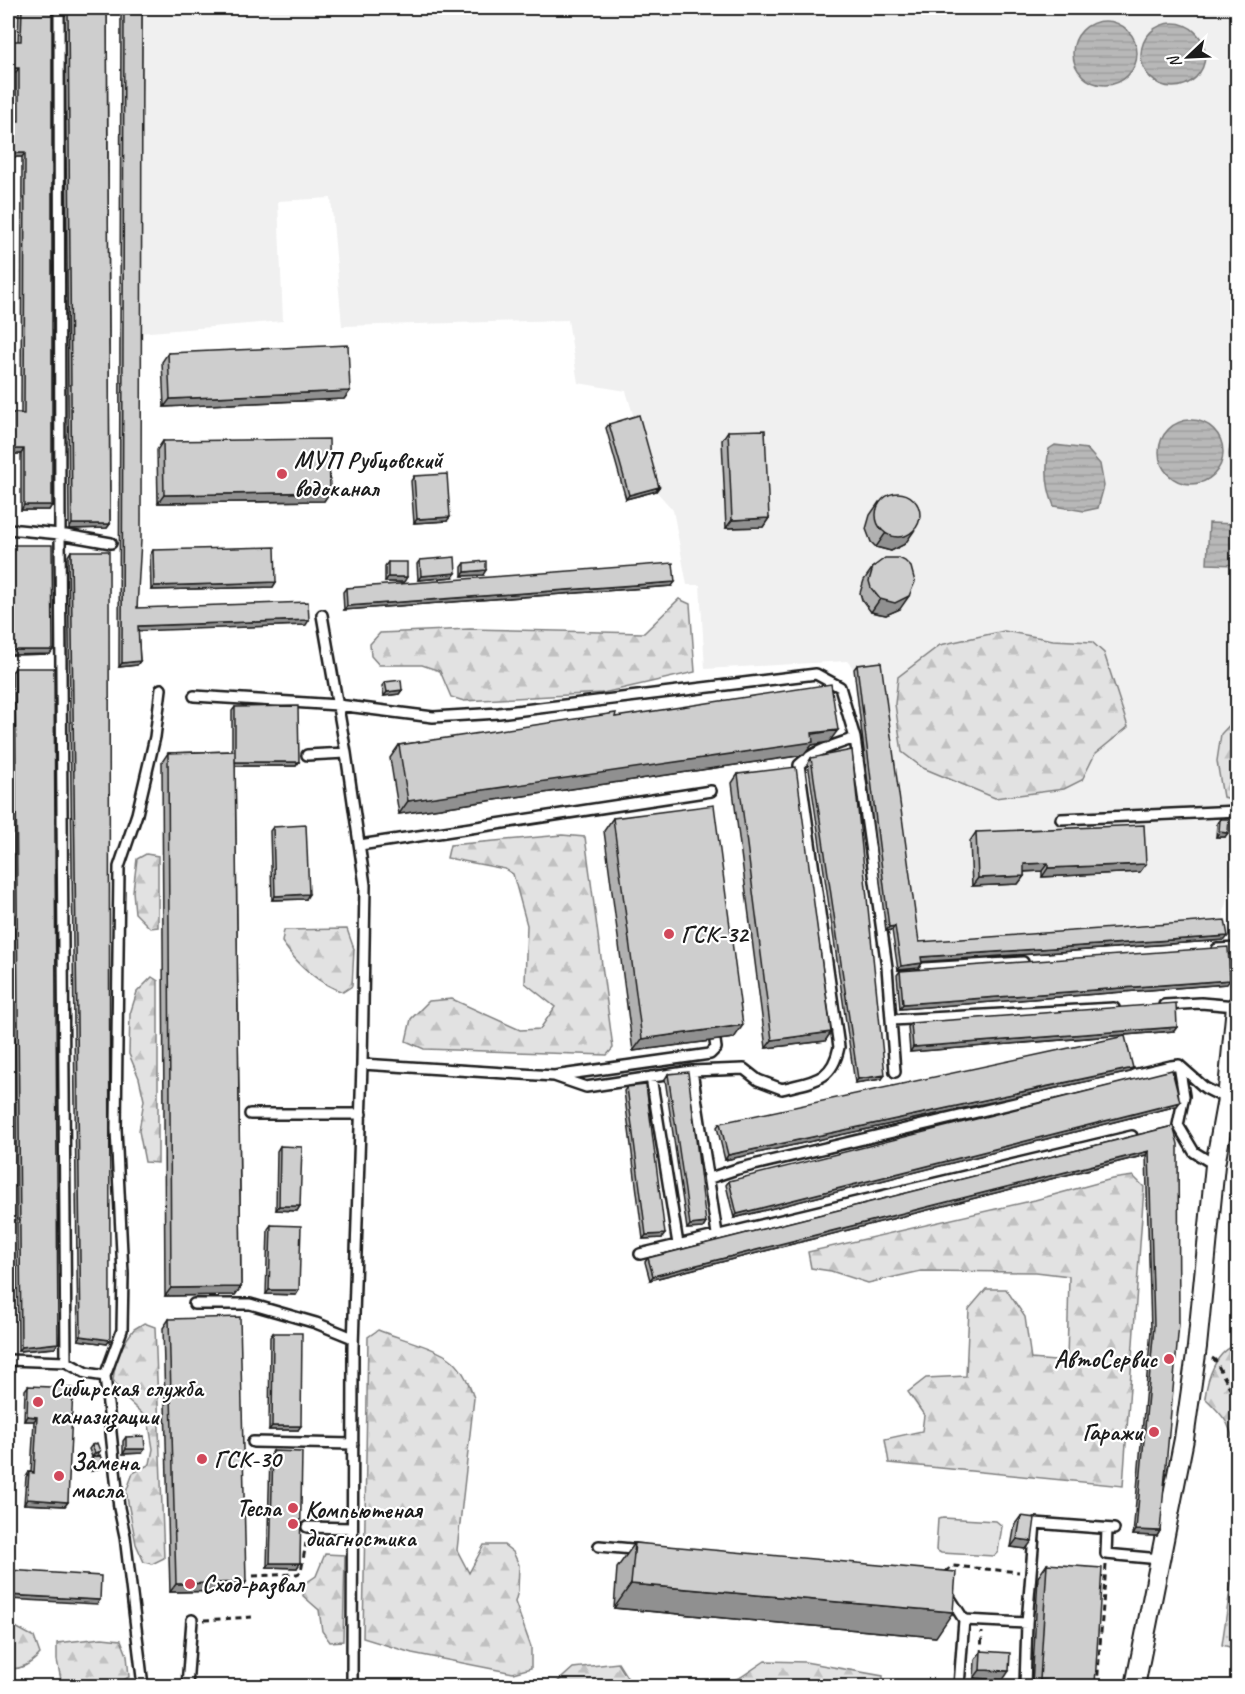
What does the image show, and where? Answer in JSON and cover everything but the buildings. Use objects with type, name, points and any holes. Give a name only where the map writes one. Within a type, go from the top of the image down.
[{"type":"street","points":[[1135,1686],[1184,1438],[1197,1347],[1215,1165],[1234,1057],[1237,1005]]},
{"type":"lane","points":[[58,8],[66,1362]]},
{"type":"lane","points":[[8,529],[60,534],[111,543]]},
{"type":"lane","points":[[322,615],[346,753],[364,885],[361,1114],[353,1338],[352,1686]]},
{"type":"lane","points":[[194,696],[338,705],[433,717],[499,713],[816,674],[840,687],[855,738],[885,956],[895,1072]]},
{"type":"lane","points":[[143,1686],[125,1536],[119,1508],[105,1376],[122,1330],[123,1308],[116,1129],[119,867],[137,814],[155,737],[161,689]]},
{"type":"lane","points":[[554,1076],[586,1087],[692,1071],[744,1069],[758,1080],[782,1089],[827,1074],[837,1060],[839,1047],[799,765],[821,750],[855,738]]},
{"type":"lane","points":[[308,755],[346,753]]},
{"type":"lane","points":[[360,845],[711,791]]},
{"type":"lane","points":[[1061,819],[1238,811]]},
{"type":"lane","points":[[1203,950],[1238,948]]},
{"type":"lane","points":[[924,968],[1029,962]]},
{"type":"lane","points":[[1153,1006],[1201,1003],[1237,1005]]},
{"type":"lane","points":[[892,1020],[1130,1007]]},
{"type":"lane","points":[[362,1064],[554,1076],[710,1054],[716,1048],[715,1041]]},
{"type":"lane","points":[[710,1178],[749,1166],[1179,1065]]},
{"type":"lane","points":[[1179,1065],[1205,1088],[1227,1099]]},
{"type":"lane","points":[[1179,1065],[1184,1096],[1178,1125],[1194,1152],[1215,1165]]},
{"type":"lane","points":[[692,1071],[717,1234]]},
{"type":"lane","points":[[651,1077],[678,1244]]},
{"type":"lane","points":[[250,1114],[361,1114]]},
{"type":"lane","points":[[1166,1128],[1178,1125]]},
{"type":"lane","points":[[640,1254],[1143,1133]]},
{"type":"lane","points":[[194,1304],[250,1304],[316,1323],[353,1338]]},
{"type":"lane","points":[[8,1360],[66,1362],[86,1373],[105,1376]]},
{"type":"lane","points":[[253,1442],[353,1443]]},
{"type":"lane","points":[[1025,1686],[1027,1623],[1035,1523],[1111,1529],[1107,1554],[1160,1559]]},
{"type":"lane","points":[[307,1527],[352,1528]]},
{"type":"lane","points":[[599,1546],[659,1551]]},
{"type":"lane","points":[[947,1589],[948,1598],[964,1620],[959,1686]]},
{"type":"lane","points":[[187,1686],[192,1620]]},
{"type":"lane","points":[[964,1620],[1027,1623]]},
{"type":"path","points":[[1197,1347],[1215,1360],[1238,1403]]},
{"type":"path","points":[[253,1576],[301,1572],[306,1543]]},
{"type":"path","points":[[1097,1686],[1107,1554]]},
{"type":"path","points":[[192,1620],[253,1617]]},
{"type":"path","points":[[980,1660],[982,1620]]},
{"type":"path","points":[[977,1686],[980,1683],[980,1670]]},
{"type":"shaded area","points":[[139,8],[1237,8],[1238,792],[1230,792],[1230,820],[1237,821],[1238,874],[1231,875],[1222,924],[916,946],[878,667],[854,669],[847,661],[705,669],[700,585],[687,585],[673,510],[656,491],[626,391],[578,383],[568,320],[342,326],[331,198],[278,201],[283,321],[138,333]]},
{"type":"shaded area","points":[[1105,21],[1123,27],[1131,35],[1137,53],[1131,71],[1123,79],[1105,85],[1087,79],[1079,71],[1073,53],[1079,35],[1087,27]]},
{"type":"shaded area","points":[[1173,23],[1191,29],[1199,37],[1205,55],[1199,73],[1191,81],[1173,87],[1155,81],[1147,73],[1141,55],[1147,37],[1155,29]]},
{"type":"shaded area","points":[[1191,420],[1209,426],[1217,434],[1223,452],[1217,470],[1209,478],[1191,484],[1173,478],[1165,470],[1159,452],[1165,434],[1173,426]]},
{"type":"shaded area","points":[[1237,434],[1237,477],[1232,467],[1229,450]]},
{"type":"shaded area","points":[[1055,445],[1087,449],[1100,464],[1104,486],[1098,508],[1084,511],[1054,506],[1049,492],[1047,464],[1049,449]]},
{"type":"shaded area","points":[[1209,523],[1237,524],[1237,565],[1207,564]]},
{"type":"green space","points":[[679,599],[690,604],[695,672],[603,693],[464,701],[451,697],[440,671],[422,665],[379,665],[371,656],[370,644],[380,633],[470,629],[644,633]]},
{"type":"green space","points":[[1004,631],[1053,640],[1092,642],[1104,653],[1128,727],[1095,754],[1082,780],[1064,789],[995,798],[923,768],[902,752],[895,704],[898,677],[940,645]]},
{"type":"green space","points":[[1237,717],[1237,800],[1223,797],[1217,761],[1221,734]]},
{"type":"green space","points":[[562,835],[585,837],[613,1048],[607,1055],[424,1049],[406,1041],[411,1019],[429,1001],[452,999],[520,1030],[540,1029],[555,1007],[525,983],[527,925],[513,874],[505,869],[447,858],[450,845]]},
{"type":"green space","points":[[146,854],[158,856],[158,927],[150,928],[135,913],[133,891],[137,859]]},
{"type":"green space","points":[[347,929],[354,949],[352,986],[343,992],[325,984],[309,972],[282,942],[284,930]]},
{"type":"green space","points":[[152,977],[158,981],[158,1163],[145,1162],[139,1131],[144,1100],[139,1078],[129,1054],[130,1014],[137,992]]},
{"type":"green space","points":[[1133,1176],[1144,1187],[1123,1486],[889,1463],[885,1439],[922,1431],[924,1415],[908,1392],[926,1378],[966,1376],[969,1309],[986,1289],[1006,1289],[1025,1317],[1031,1359],[1067,1362],[1069,1276],[1036,1272],[921,1271],[868,1283],[831,1271],[811,1268],[808,1252],[1035,1200],[1112,1179]]},
{"type":"green space","points":[[144,1323],[155,1327],[164,1558],[152,1564],[144,1562],[136,1544],[126,1492],[133,1473],[150,1464],[153,1449],[148,1419],[124,1397],[113,1380],[117,1353],[134,1329]]},
{"type":"green space","points":[[378,1330],[447,1356],[457,1365],[468,1383],[474,1398],[457,1550],[469,1573],[484,1545],[504,1545],[513,1552],[519,1565],[518,1591],[515,1602],[531,1647],[531,1668],[513,1673],[412,1653],[363,1638],[368,1337]]},
{"type":"green space","points":[[1238,1345],[1237,1457],[1227,1424],[1205,1398],[1210,1374],[1218,1359],[1230,1348]]},
{"type":"green space","points":[[938,1519],[996,1521],[1002,1526],[998,1552],[994,1556],[941,1553],[936,1550]]},
{"type":"green space","points":[[1237,1542],[1238,1649],[1222,1645]]},
{"type":"green space","points":[[325,1554],[345,1555],[343,1641],[330,1642],[322,1631],[319,1610],[303,1596],[303,1585],[316,1576]]},
{"type":"green space","points":[[8,1623],[34,1637],[40,1654],[30,1663],[12,1669],[8,1668]]},
{"type":"green space","points":[[102,1638],[121,1640],[127,1655],[129,1677],[117,1684],[61,1680],[57,1660],[57,1643]]},
{"type":"green space","points":[[765,1661],[805,1662],[883,1676],[883,1686],[719,1686],[741,1677]]},
{"type":"green space","points":[[618,1663],[631,1684],[635,1686],[553,1686],[573,1668]]},
{"type":"place","name":"МУП Рубцовский водоканал","points":[[282,474]]},
{"type":"place","name":"ГСК-32","points":[[669,934]]},
{"type":"place","name":"АвтоСервис","points":[[1169,1359]]},
{"type":"place","name":"Сибирская служба каназизации","points":[[38,1402]]},
{"type":"place","name":"Гаражи","points":[[1154,1432]]},
{"type":"place","name":"ГСК-30","points":[[202,1459]]},
{"type":"place","name":"Замена масла","points":[[59,1476]]},
{"type":"place","name":"Тесла","points":[[293,1508]]},
{"type":"place","name":"Компьютеная диагностика","points":[[293,1524]]},
{"type":"place","name":"Сход-развал","points":[[190,1584]]}]
